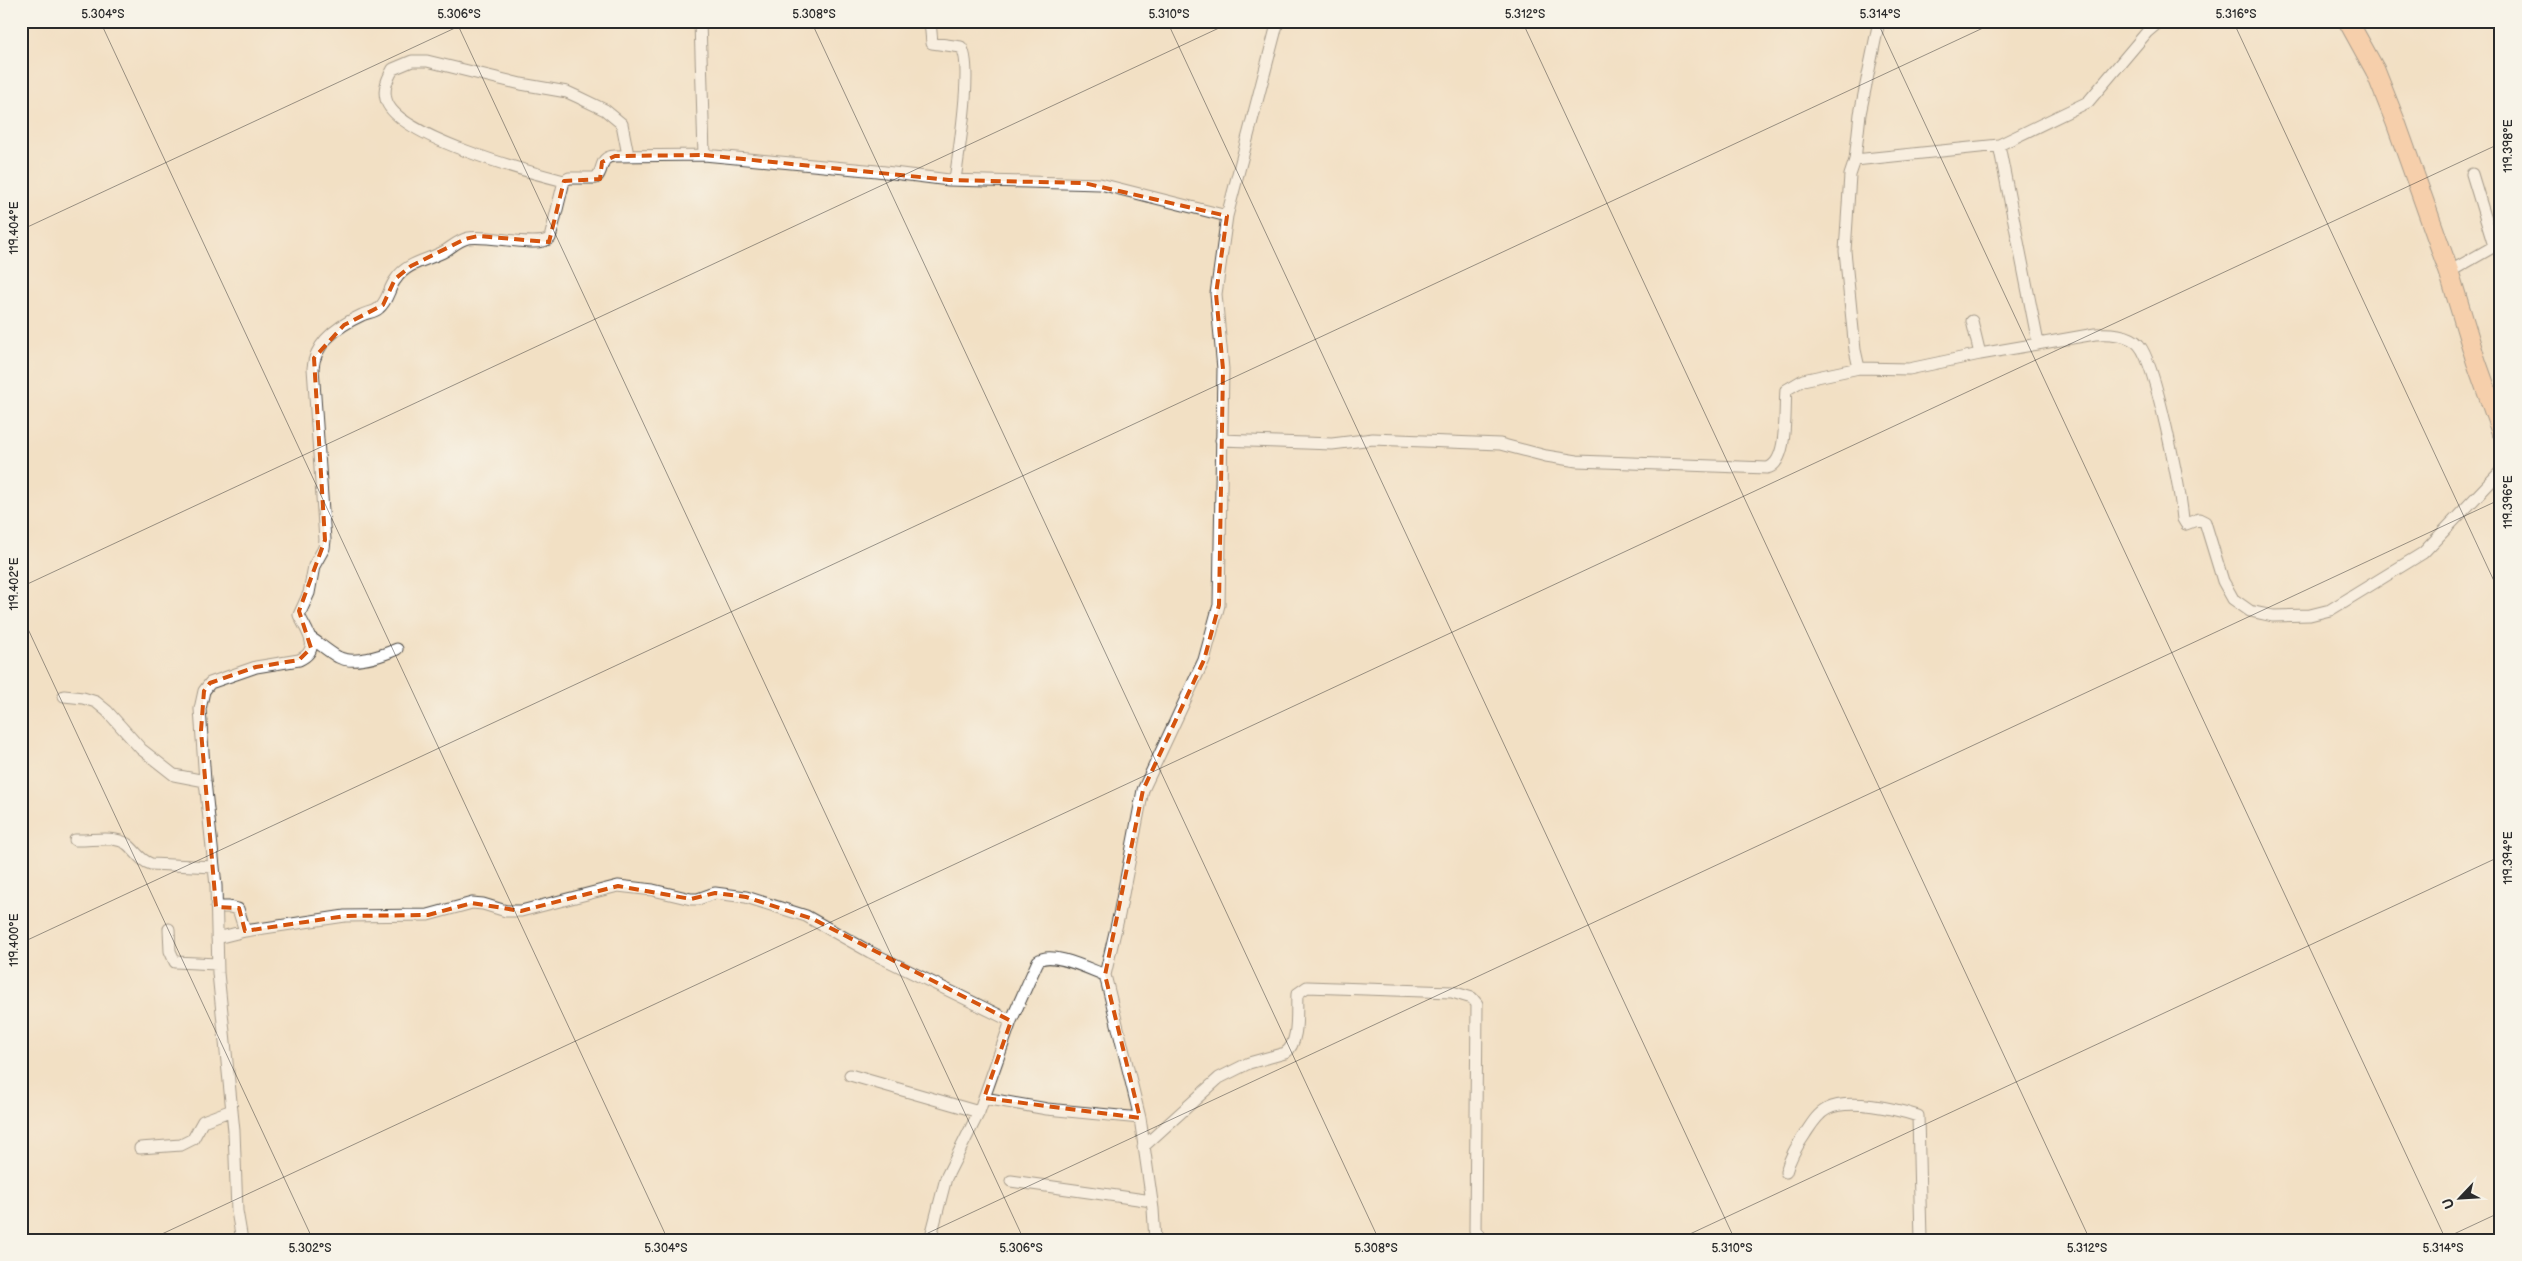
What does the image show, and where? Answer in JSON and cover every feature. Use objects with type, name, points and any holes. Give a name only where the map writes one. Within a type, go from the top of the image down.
[{"type":"main road","points":[[2348,21],[2375,70],[2389,105],[2449,272],[2476,360],[2501,431]]},
{"type":"street","points":[[700,21],[704,155]]},
{"type":"street","points":[[930,21],[929,34],[932,43],[961,47],[964,53],[965,89],[955,180]]},
{"type":"street","points":[[1155,1240],[1152,1201],[1140,1118],[1105,975],[1119,915],[1143,790],[1204,660],[1216,619],[1220,584],[1223,369],[1216,294],[1226,216],[1278,21]]},
{"type":"street","points":[[1859,368],[1855,350],[1845,251],[1850,175],[1855,160],[1860,114],[1879,21]]},
{"type":"street","points":[[1855,160],[1999,145],[2088,102],[2129,52],[2160,21]]},
{"type":"street","points":[[628,155],[624,131],[613,115],[567,92],[521,84],[427,61],[412,61],[393,70],[385,89],[390,109],[434,138],[495,163],[564,181],[569,178],[596,178],[601,172],[602,162],[605,158],[628,155],[704,155],[955,180],[1100,184],[1226,216]]},
{"type":"street","points":[[1999,145],[2038,343]]},
{"type":"street","points":[[2449,272],[2498,244],[2472,174]]},
{"type":"street","points":[[242,1240],[237,1210],[232,1110],[217,964],[214,868],[200,709],[206,687],[256,667],[302,658],[312,648],[311,638],[299,615],[309,593],[314,566],[325,540],[313,368],[317,350],[344,325],[364,314],[378,310],[383,305],[395,279],[410,266],[447,250],[459,241],[478,236],[536,243],[546,242],[550,238],[564,181]]},
{"type":"street","points":[[1972,321],[1980,354]]},
{"type":"street","points":[[1221,440],[1332,444],[1373,439],[1500,444],[1546,456],[1577,461],[1767,468],[1773,467],[1780,459],[1785,425],[1786,390],[1803,380],[1859,368],[1909,369],[2038,343],[2107,333],[2131,339],[2140,346],[2151,370],[2174,465],[2182,519],[2186,524],[2199,519],[2205,522],[2226,587],[2233,599],[2250,611],[2273,616],[2310,615],[2330,610],[2423,554],[2501,471]]},
{"type":"street","points":[[311,638],[338,657],[346,660],[381,656],[397,649]]},
{"type":"street","points":[[64,696],[96,702],[108,711],[141,749],[174,775],[205,781]]},
{"type":"street","points":[[76,840],[119,841],[127,845],[141,860],[151,864],[214,868]]},
{"type":"street","points":[[217,938],[245,931],[346,916],[428,916],[472,903],[483,904],[506,911],[522,911],[618,886],[653,890],[691,899],[698,899],[715,892],[763,901],[806,916],[870,952],[1011,1022]]},
{"type":"street","points":[[216,907],[229,906],[238,910],[245,931]]},
{"type":"street","points":[[169,929],[170,951],[175,962],[217,964]]},
{"type":"street","points":[[930,1240],[946,1178],[979,1112],[1011,1022],[1038,961],[1042,957],[1052,956],[1105,975]]},
{"type":"street","points":[[1143,1146],[1219,1078],[1235,1069],[1285,1053],[1290,1049],[1294,1036],[1297,994],[1302,989],[1307,987],[1452,992],[1472,998],[1477,1004],[1475,1231],[1483,1240]]},
{"type":"street","points":[[850,1075],[979,1112]]},
{"type":"street","points":[[984,1098],[1047,1109],[1140,1118]]},
{"type":"street","points":[[1786,1172],[1796,1147],[1818,1116],[1827,1109],[1837,1105],[1852,1105],[1889,1108],[1918,1116],[1921,1240]]},
{"type":"street","points":[[140,1148],[182,1145],[193,1139],[203,1121],[232,1110]]},
{"type":"street","points":[[1011,1181],[1152,1201]]},
{"type":"highlighted area","points":[[704,155],[949,180],[1084,183],[1227,216],[1216,294],[1223,369],[1219,605],[1204,660],[1143,790],[1105,975],[1140,1118],[984,1098],[1011,1021],[813,919],[746,897],[715,893],[691,899],[618,886],[521,911],[472,903],[428,915],[345,916],[245,931],[239,908],[216,907],[201,731],[204,691],[210,683],[256,667],[299,660],[311,648],[299,611],[325,540],[314,358],[344,325],[383,305],[395,279],[411,266],[465,239],[478,236],[549,242],[564,181],[600,179],[602,162],[615,156]]}]
